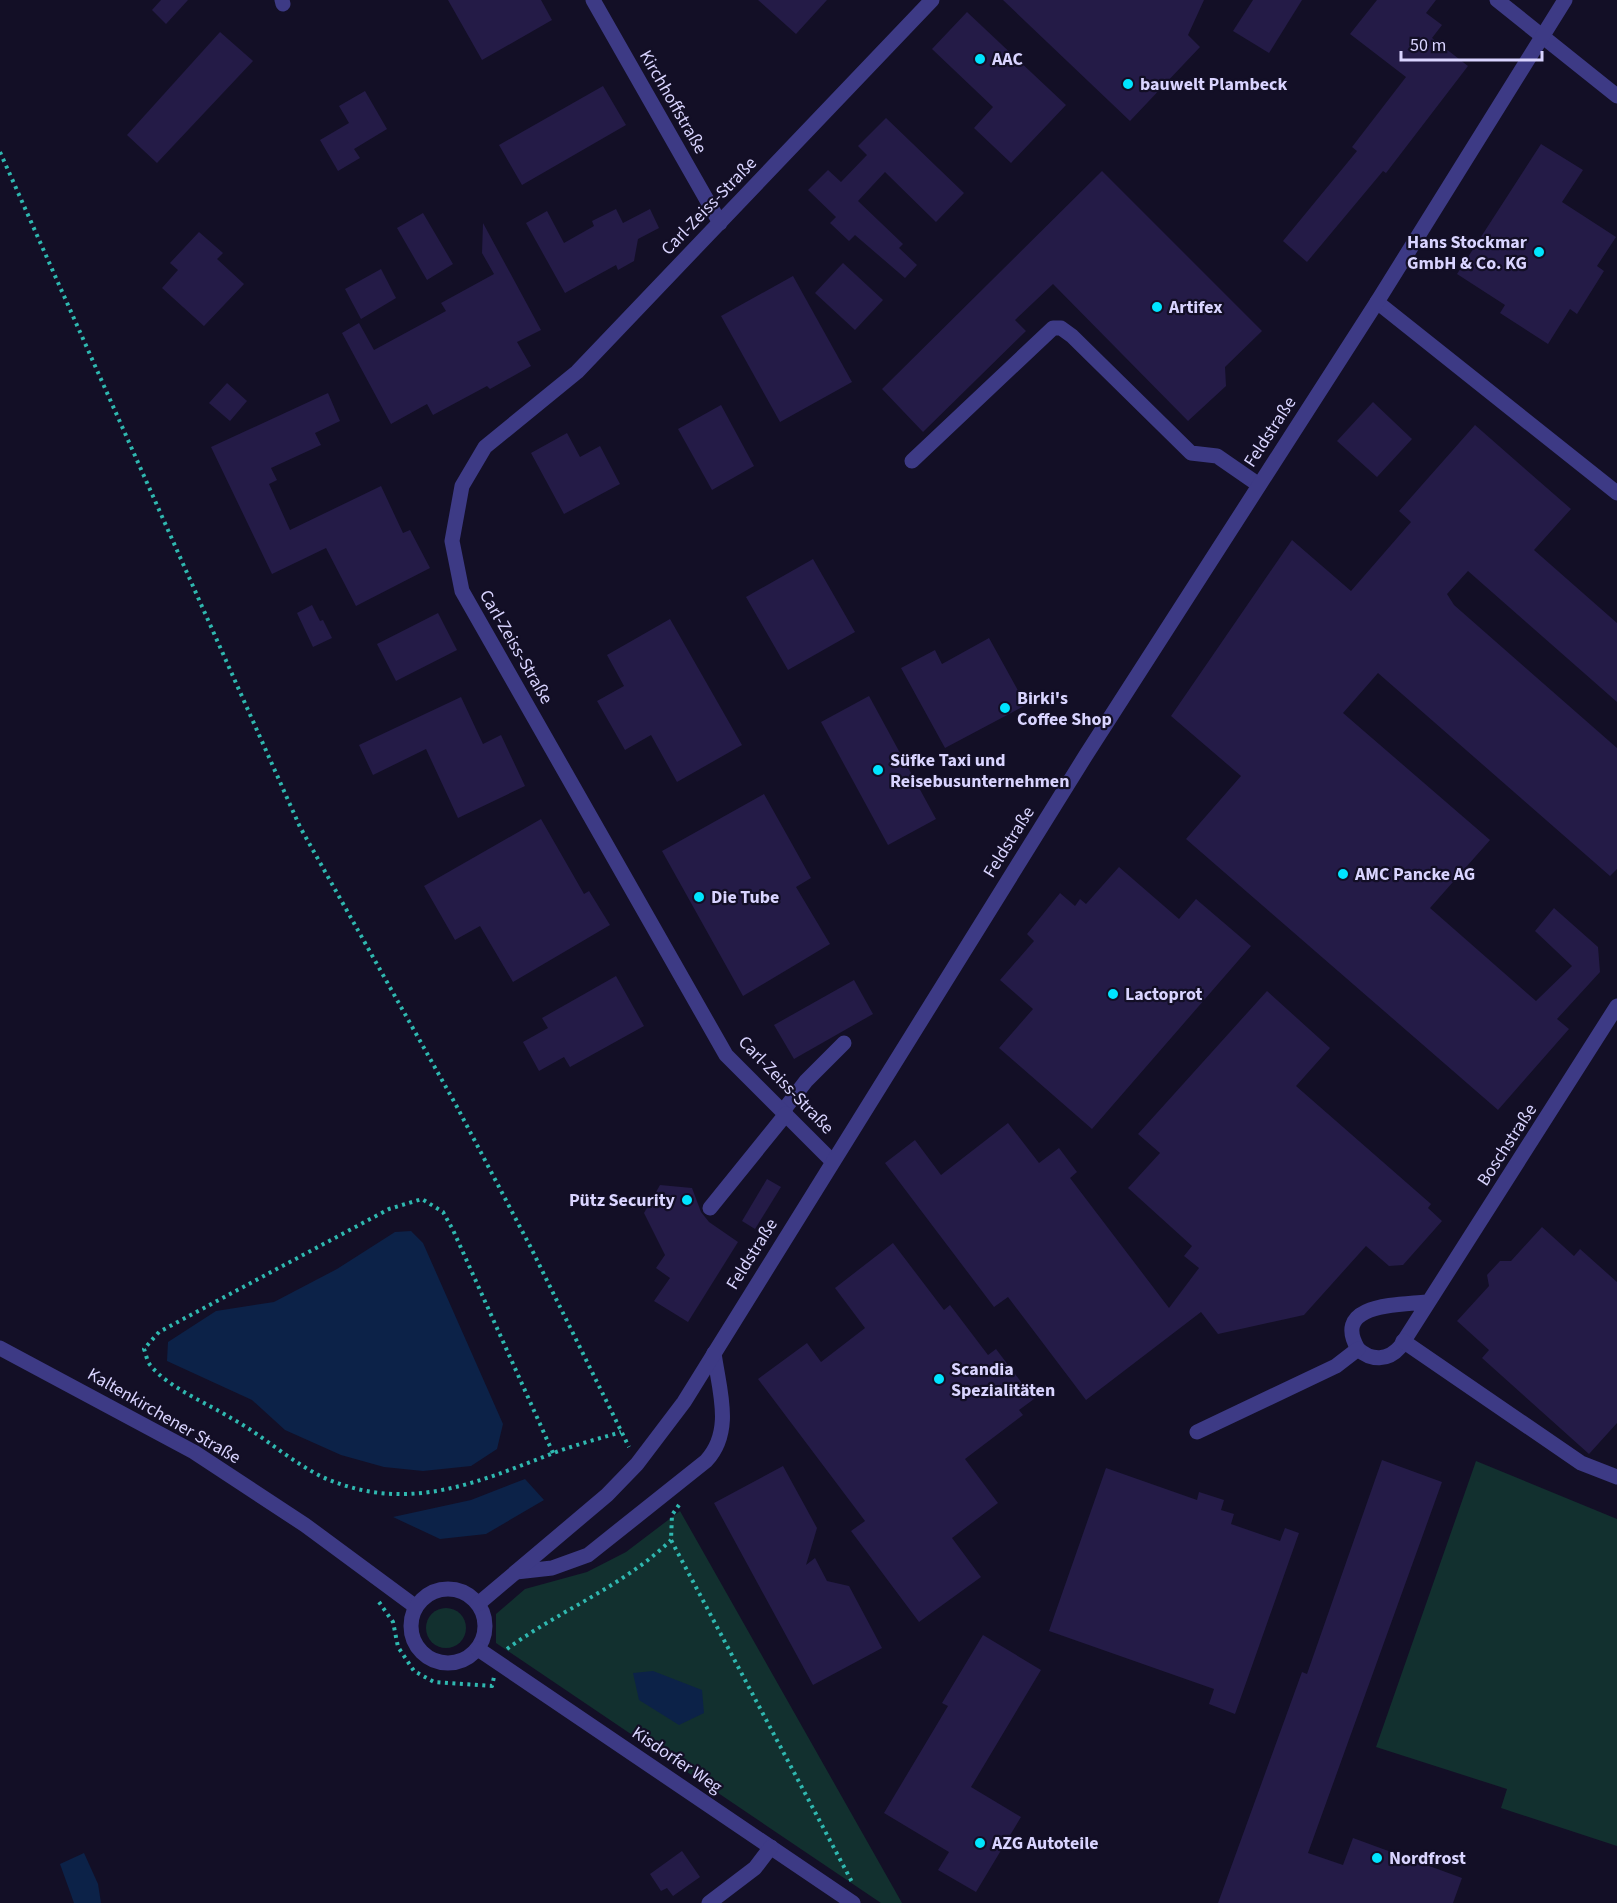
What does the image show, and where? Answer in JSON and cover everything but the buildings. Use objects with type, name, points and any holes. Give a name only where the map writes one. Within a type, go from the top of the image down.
[{"type":"street","name":"Kirchhoffstraße","points":[[593,0],[720,223]]},
{"type":"street","name":"Carl-Zeiss-Straße","points":[[832,1161],[726,1054],[462,591],[452,541],[462,486],[485,447],[577,372],[932,0]]},
{"type":"street","points":[[1497,0],[1617,96]]},
{"type":"street","name":"Feldstraße","points":[[478,1604],[607,1495],[637,1464],[667,1426],[1259,485],[1377,302],[1565,0]]},
{"type":"street","points":[[1377,302],[1617,492]]},
{"type":"street","points":[[912,461],[1053,328],[1061,328],[1191,453],[1217,456],[1259,485]]},
{"type":"street","name":"Boschstraße","points":[[1358,1349],[1369,1357],[1383,1358],[1395,1353],[1426,1302],[1530,1147],[1617,1006]]},
{"type":"street","points":[[710,1208],[806,1081],[844,1043]]},
{"type":"street","points":[[1197,1432],[1336,1366],[1358,1349],[1353,1334],[1354,1325],[1365,1310],[1373,1307],[1426,1302]]},
{"type":"street","points":[[1403,1341],[1581,1463],[1617,1477]]},
{"type":"street","name":"Kaltenkirchener Straße","points":[[0,1348],[194,1452],[305,1525],[416,1607]]},
{"type":"street","points":[[516,1572],[552,1568],[588,1555],[706,1461],[717,1449],[724,1424],[714,1353]]},
{"type":"street","points":[[458,1590],[478,1604],[485,1627],[478,1649],[469,1658],[457,1663],[444,1664],[427,1657],[414,1643],[411,1631],[416,1607],[434,1591],[458,1590]]},
{"type":"street","name":"Kisdorfer Weg","points":[[478,1649],[771,1847],[855,1898]]},
{"type":"street","points":[[709,1903],[755,1868],[771,1847]]},
{"type":"path","points":[[0,152],[300,827],[461,1115],[530,1246],[637,1464]]},
{"type":"path","points":[[554,1453],[453,1230],[442,1212],[422,1198],[389,1209],[159,1332],[144,1349],[150,1366],[185,1392],[233,1418],[326,1478],[357,1489],[396,1495],[476,1484],[554,1453],[621,1432]]},
{"type":"path","points":[[684,1497],[672,1515],[671,1540],[855,1898]]},
{"type":"path","points":[[498,1662],[505,1651],[530,1632],[647,1563],[671,1540]]},
{"type":"path","points":[[374,1594],[393,1622],[398,1647],[414,1671],[434,1682],[492,1686]]},
{"type":"green space","points":[[1476,1461],[1617,1519],[1617,1846],[1501,1808],[1507,1789],[1376,1747]]},
{"type":"green space","points":[[680,1511],[902,1903],[881,1903],[496,1643],[496,1614],[525,1589],[587,1572],[626,1552]]},
{"type":"green space","points":[[446,1608],[460,1614],[466,1628],[460,1642],[446,1648],[432,1642],[426,1628],[432,1614]]},
{"type":"water","points":[[411,1231],[423,1243],[503,1424],[497,1449],[471,1466],[423,1471],[384,1467],[341,1455],[285,1430],[252,1400],[167,1361],[168,1342],[216,1311],[274,1302],[337,1269],[395,1232]]},
{"type":"water","points":[[525,1479],[544,1500],[486,1534],[440,1539],[393,1517],[471,1500]]},
{"type":"water","points":[[653,1671],[702,1690],[704,1713],[679,1725],[639,1700],[633,1673]]},
{"type":"water","points":[[84,1853],[98,1884],[101,1903],[74,1903],[60,1864]]},
{"type":"place","name":"AAC","points":[[980,59]]},
{"type":"place","name":"bauwelt Plambeck","points":[[1128,84]]},
{"type":"place","name":"Hans Stockmar GmbH & Co. KG","points":[[1539,252]]},
{"type":"place","name":"Artifex","points":[[1157,307]]},
{"type":"place","name":"Birki's Coffee Shop","points":[[1005,708]]},
{"type":"place","name":"Süfke Taxi und Reisebusunternehmen","points":[[878,770]]},
{"type":"place","name":"AMC Pancke AG","points":[[1343,874]]},
{"type":"place","name":"Die Tube","points":[[699,897]]},
{"type":"place","name":"Lactoprot","points":[[1113,994]]},
{"type":"place","name":"Pütz Security","points":[[687,1200]]},
{"type":"place","name":"Scandia Spezialitäten","points":[[939,1379]]},
{"type":"place","name":"AZG Autoteile","points":[[980,1843]]},
{"type":"place","name":"Nordfrost","points":[[1377,1858]]}]
